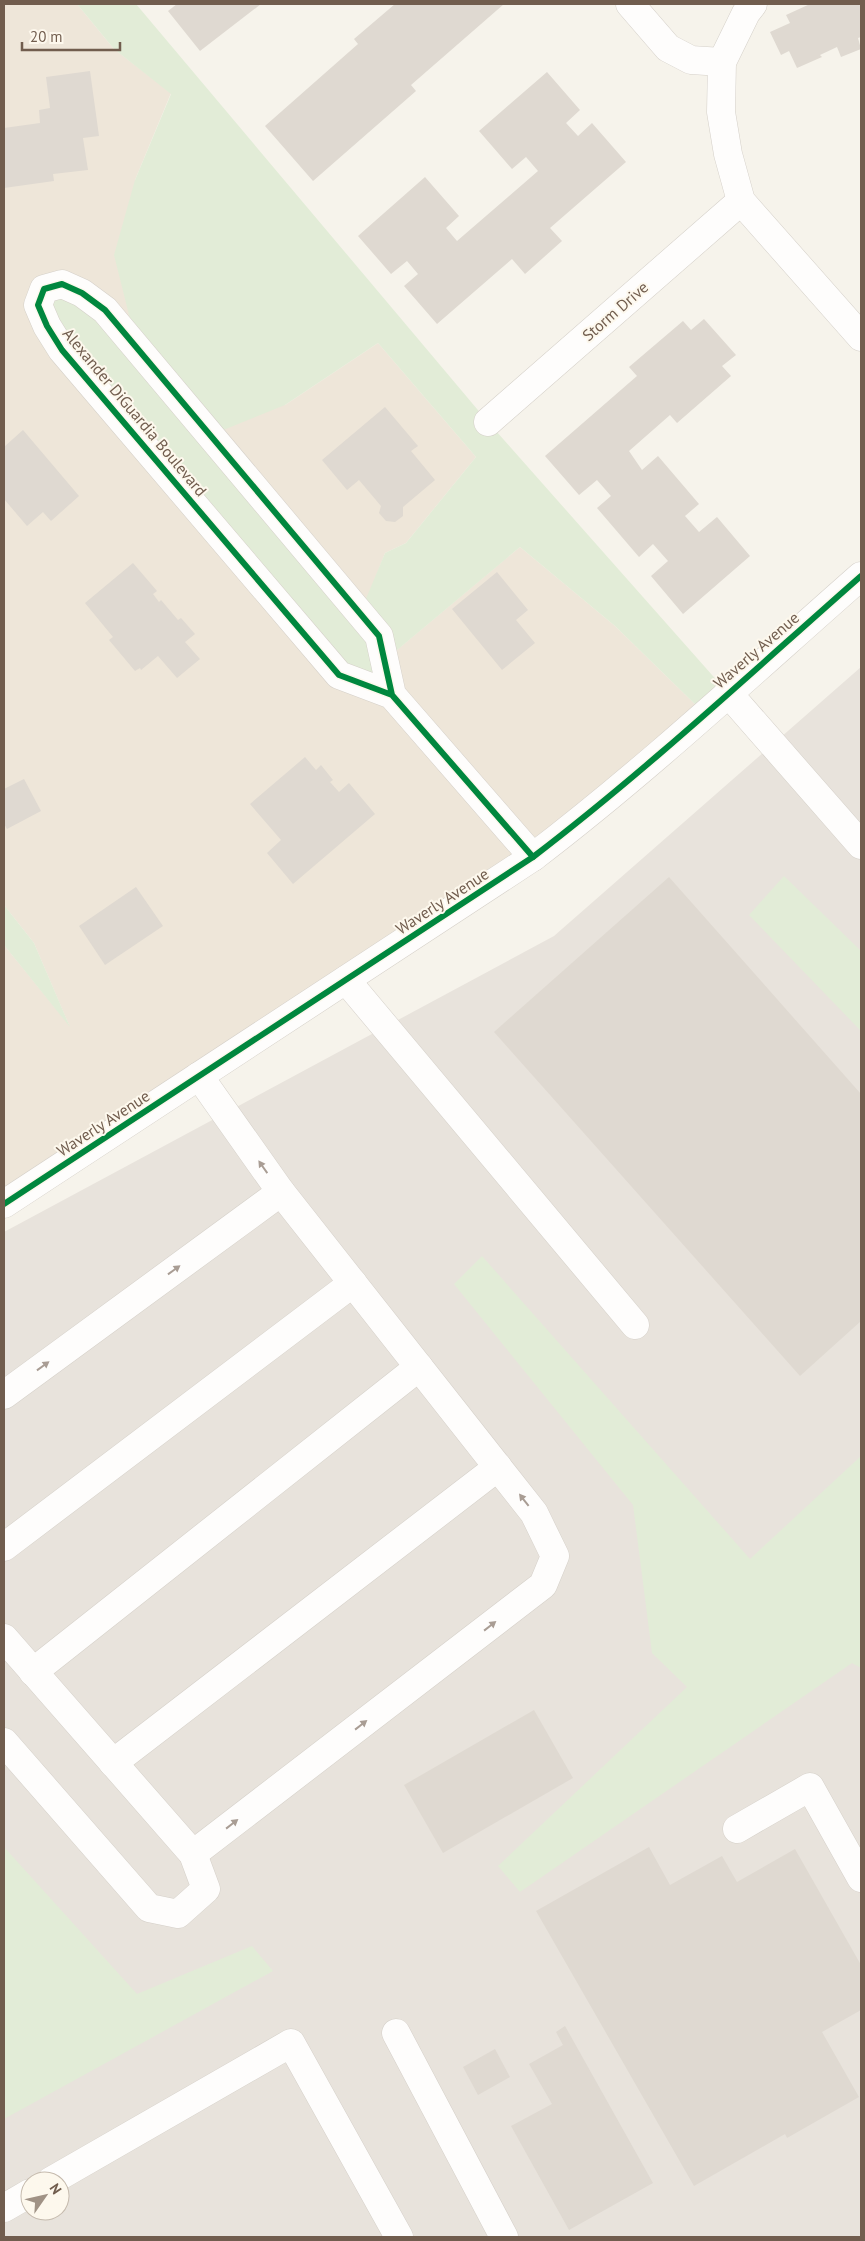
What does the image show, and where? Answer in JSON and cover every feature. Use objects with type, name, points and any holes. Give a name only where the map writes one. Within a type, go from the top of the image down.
[{"type":"street","points":[[630,4],[668,48],[691,60],[722,62]]},
{"type":"street","points":[[753,4],[746,13],[722,62],[721,112],[728,154],[741,200],[861,337]]},
{"type":"street","name":"Storm Drive","points":[[488,422],[741,200]]},
{"type":"street","name":"Alexander DiGuardia Boulevard","points":[[392,696],[379,636],[106,310],[82,293],[62,284],[44,288],[38,305],[47,326],[62,350],[339,675],[392,696],[533,857]]},
{"type":"street","name":"Waverly Avenue","points":[[4,1204],[533,857],[587,816],[861,576]]},
{"type":"street","points":[[728,693],[861,845]]},
{"type":"street","points":[[346,980],[635,1326]]},
{"type":"street","points":[[193,1854],[543,1585],[555,1556],[534,1513],[281,1192],[199,1076]]},
{"type":"street","points":[[4,1395],[281,1192]]},
{"type":"street","points":[[4,1547],[353,1283]]},
{"type":"street","points":[[34,1672],[419,1367]]},
{"type":"street","points":[[113,1763],[498,1467]]},
{"type":"street","points":[[4,1638],[193,1854],[206,1890],[178,1914],[149,1908],[4,1742]]},
{"type":"street","points":[[737,1829],[810,1787],[861,1878]]},
{"type":"street","points":[[396,2033],[504,2237]]},
{"type":"street","points":[[68,2171],[291,2043],[399,2237]]},
{"type":"street","points":[[4,2208],[20,2199]]},
{"type":"shaded area","points":[[4,4],[77,4],[114,49],[171,93],[135,180],[285,405],[378,343],[476,457],[406,543],[385,553],[376,576],[385,660],[520,547],[615,626],[705,714],[587,816],[4,1204],[4,945],[69,1025],[34,943],[4,905]]},
{"type":"shaded area","points":[[861,667],[861,2237],[4,2237],[4,1232],[554,936]]},
{"type":"green space","points":[[77,4],[136,4],[488,422],[728,693],[705,714],[615,626],[520,547],[384,661],[392,695],[339,675],[62,350],[44,289],[62,284],[137,347],[114,255],[135,180],[171,94],[114,49]],"holes":[[[378,343],[476,457],[406,543],[385,553],[360,613],[211,435],[285,405]]]},
{"type":"green space","points":[[784,876],[861,951],[861,1031],[749,915]]},
{"type":"green space","points":[[4,905],[34,943],[70,1027],[4,945]]},
{"type":"green space","points":[[482,1256],[750,1559],[861,1456],[861,1668],[852,1663],[520,1892],[498,1866],[687,1687],[652,1653],[633,1505],[454,1284]]},
{"type":"green space","points":[[4,1847],[137,1994],[252,1946],[273,1971],[4,2119]]},
{"type":"building","points":[[177,4],[261,4],[200,51],[168,11]]},
{"type":"building","points":[[395,4],[504,4],[411,85],[416,91],[313,181],[265,126],[358,44],[354,39]]},
{"type":"building","points":[[810,4],[861,4],[861,37],[858,38],[861,49],[841,57],[837,47],[820,55],[822,57],[797,68],[789,51],[781,55],[770,32],[790,23],[786,15]]},
{"type":"building","points":[[90,71],[99,136],[83,138],[88,170],[53,174],[54,181],[4,188],[4,128],[40,123],[39,110],[50,108],[46,77]]},
{"type":"building","points":[[547,72],[580,110],[566,123],[578,136],[592,123],[626,162],[550,228],[562,241],[525,274],[512,259],[437,324],[404,286],[418,274],[407,261],[391,274],[358,236],[425,177],[459,216],[446,228],[457,241],[538,171],[526,157],[512,169],[479,131]]},
{"type":"building","points":[[704,319],[736,355],[722,366],[731,376],[677,423],[670,415],[629,451],[642,470],[658,456],[699,504],[685,516],[699,532],[717,517],[750,556],[683,614],[651,576],[668,561],[653,544],[639,557],[597,508],[611,496],[597,480],[579,495],[545,456],[637,376],[629,367],[683,321],[691,330]]},
{"type":"building","points":[[385,407],[418,446],[411,451],[435,480],[403,507],[403,516],[395,522],[386,521],[379,513],[381,506],[359,480],[347,490],[322,460]]},
{"type":"building","points":[[23,430],[79,496],[51,521],[43,512],[27,526],[4,499],[4,447]]},
{"type":"building","points":[[133,563],[157,591],[153,594],[159,602],[161,600],[178,620],[181,618],[195,634],[185,642],[200,659],[177,678],[158,656],[141,670],[140,668],[135,671],[109,640],[113,637],[85,603]]},
{"type":"building","points":[[497,572],[528,610],[516,620],[535,643],[502,670],[452,609]]},
{"type":"building","points":[[305,757],[316,770],[321,765],[333,780],[330,782],[339,792],[349,783],[375,814],[293,884],[267,853],[281,840],[250,804]]},
{"type":"building","points":[[24,779],[41,811],[7,829],[4,824],[4,789]]},
{"type":"building","points":[[669,877],[861,1094],[861,1321],[800,1376],[494,1032]]},
{"type":"building","points":[[136,887],[163,926],[105,965],[79,926]]},
{"type":"building","points":[[534,1710],[573,1778],[443,1853],[404,1785]]},
{"type":"building","points":[[649,1847],[670,1885],[722,1856],[737,1882],[795,1849],[861,1965],[861,2010],[822,2032],[859,2097],[787,2138],[785,2134],[694,2186],[536,1911]]},
{"type":"building","points":[[565,2026],[653,2183],[569,2230],[511,2126],[552,2104],[529,2064],[563,2045],[556,2032]]},
{"type":"building","points":[[495,2049],[510,2077],[478,2095],[463,2067]]},
{"type":"cycle path","points":[[392,695],[379,636],[105,310],[82,293],[62,284],[44,289],[38,305],[47,326],[62,350],[339,675],[392,695],[533,857]]},
{"type":"cycle path","points":[[4,1204],[533,857],[658,755],[861,576]]}]
